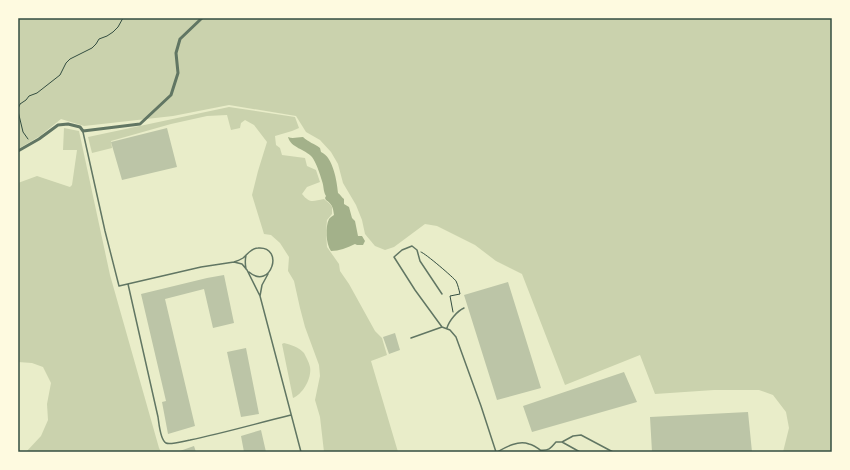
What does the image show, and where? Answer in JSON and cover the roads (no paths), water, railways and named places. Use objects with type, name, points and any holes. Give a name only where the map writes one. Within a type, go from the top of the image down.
[{"type":"street","points":[[18,151],[39,139],[58,125],[68,124],[80,127],[83,131],[140,124],[171,95],[178,74],[176,53],[180,38],[202,18]]},
{"type":"lane","points":[[83,131],[119,286],[201,267],[234,262],[242,259],[254,249],[263,248],[271,254],[273,262],[271,270],[262,285],[260,296]]},
{"type":"lane","points":[[442,294],[420,261],[417,250],[412,246],[402,250],[394,257],[415,290],[442,326],[447,328],[456,337],[496,452],[508,445],[518,443],[528,443],[543,452]]},
{"type":"lane","points":[[246,255],[245,265],[260,296],[301,452]]},
{"type":"lane","points":[[234,262],[242,264],[254,276],[268,274]]},
{"type":"lane","points":[[128,284],[162,440],[167,443],[179,442],[291,415]]},
{"type":"lane","points":[[447,328],[448,324],[455,315],[464,308]]},
{"type":"lane","points":[[411,338],[442,326]]},
{"type":"lane","points":[[539,449],[546,451],[556,442],[562,442],[573,436],[581,435],[613,452]]},
{"type":"lane","points":[[562,442],[580,452]]}]
